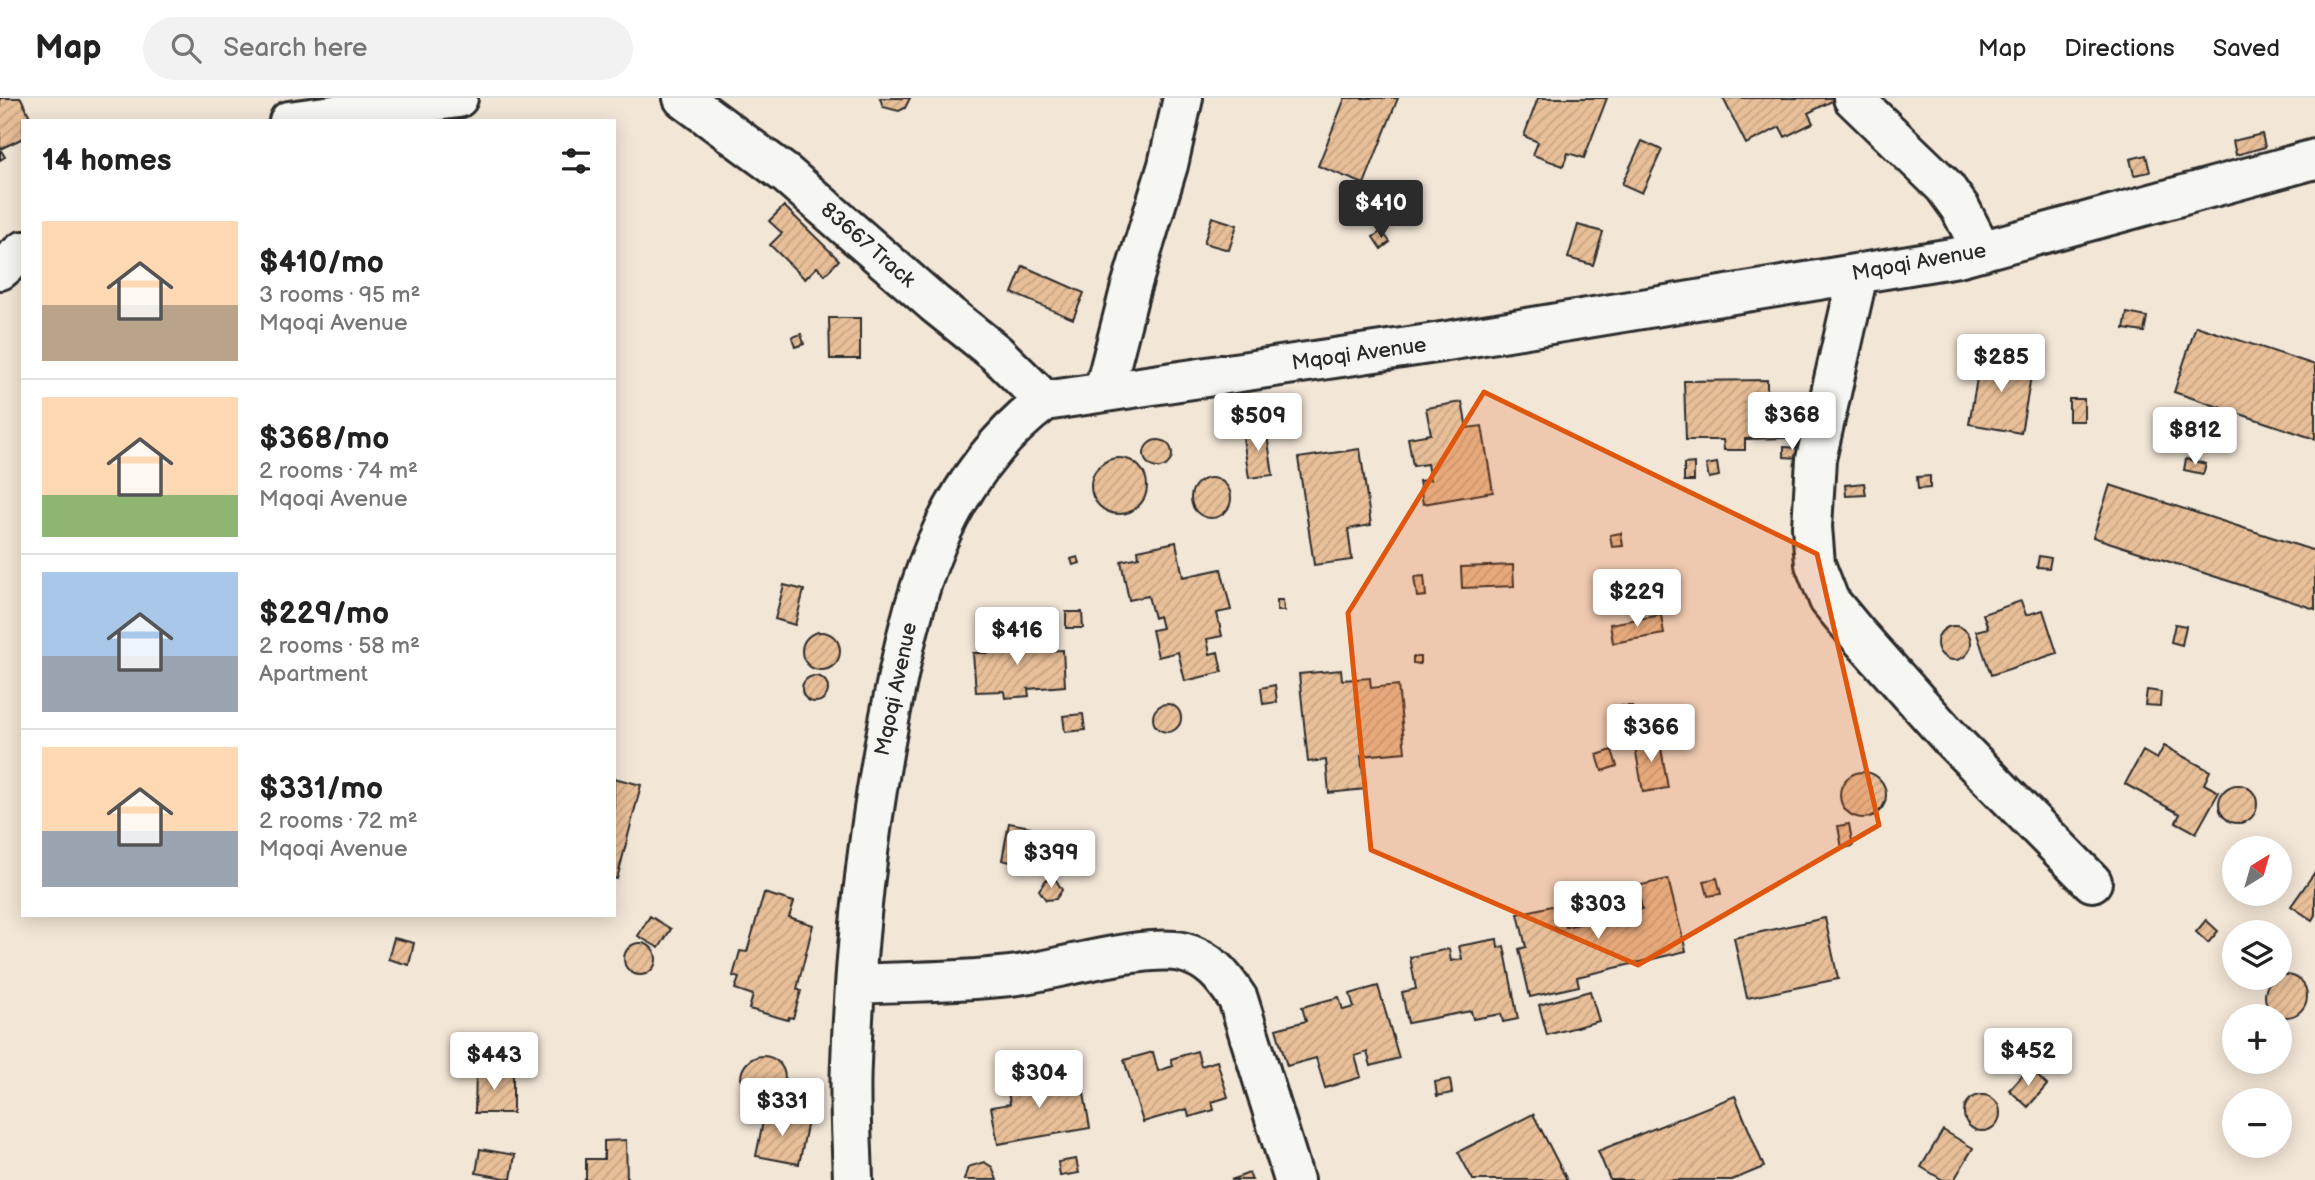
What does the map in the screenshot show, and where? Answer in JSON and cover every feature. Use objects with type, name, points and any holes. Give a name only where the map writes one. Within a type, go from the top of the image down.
[{"type":"street","points":[[304,119],[458,98]]},
{"type":"street","name":"83667 Track","points":[[683,98],[787,175],[935,304],[996,353],[1045,401]]},
{"type":"street","points":[[1104,391],[1130,290],[1165,176],[1183,98]]},
{"type":"street","points":[[1853,98],[1944,186],[1960,208],[1982,251]]},
{"type":"street","name":"Mqoqi Avenue","points":[[853,1180],[851,1064],[865,874],[879,770],[913,609],[937,542],[986,457],[1022,418],[1045,401],[1415,346],[1858,274],[1982,251],[2315,159]]},
{"type":"street","points":[[0,270],[21,252]]},
{"type":"street","points":[[1858,274],[1816,459],[1812,527],[1815,564],[1829,600],[1858,635],[1951,738],[2092,882]]},
{"type":"street","points":[[858,984],[1016,975],[1154,951],[1181,952],[1205,961],[1222,974],[1238,999],[1294,1180]]},
{"type":"highlighted area","points":[[1484,392],[1817,554],[1879,825],[1638,965],[1371,850],[1348,613]]},
{"type":"building","points":[[0,98],[21,98],[31,119],[21,119],[21,139],[0,149]]},
{"type":"building","points":[[880,98],[910,98],[905,108],[899,111],[883,107]]},
{"type":"building","points":[[1345,98],[1398,98],[1364,184],[1318,166]]},
{"type":"building","points":[[1538,98],[1607,98],[1584,158],[1568,153],[1563,166],[1533,155],[1538,142],[1524,136]]},
{"type":"building","points":[[1723,98],[1834,100],[1808,113],[1813,123],[1785,137],[1780,127],[1746,144]]},
{"type":"building","points":[[2262,134],[2265,147],[2236,155],[2233,141]]},
{"type":"building","points":[[1642,141],[1662,150],[1642,193],[1622,184]]},
{"type":"building","points":[[2146,155],[2150,172],[2134,175],[2130,159]]},
{"type":"building","points":[[784,206],[839,260],[825,275],[817,267],[805,279],[770,245],[782,233],[769,221]]},
{"type":"building","points":[[1212,217],[1237,225],[1229,250],[1204,243]]},
{"type":"building","points":[[1578,225],[1603,232],[1593,265],[1568,258]]},
{"type":"building","points":[[1382,231],[1390,242],[1381,249],[1373,237]]},
{"type":"building","points":[[1023,266],[1084,293],[1073,319],[1012,293]]},
{"type":"building","points":[[2127,313],[2147,317],[2144,332],[2124,329]]},
{"type":"building","points":[[829,318],[860,318],[860,359],[830,359]]},
{"type":"building","points":[[2196,326],[2315,365],[2315,439],[2174,392]]},
{"type":"building","points":[[801,334],[804,344],[795,347],[792,337]]},
{"type":"building","points":[[1981,356],[2033,365],[2021,433],[1969,424]]},
{"type":"building","points":[[1767,380],[1767,399],[1786,399],[1787,438],[1745,439],[1745,450],[1724,450],[1723,440],[1686,440],[1684,381]]},
{"type":"building","points":[[2069,399],[2084,399],[2084,421],[2069,421]]},
{"type":"building","points":[[1462,402],[1467,428],[1482,426],[1493,492],[1423,504],[1419,481],[1430,480],[1427,464],[1413,466],[1408,438],[1431,434],[1426,408]]},
{"type":"building","points":[[1266,428],[1273,475],[1249,478],[1242,431]]},
{"type":"building","points":[[1158,440],[1168,444],[1172,454],[1168,464],[1158,468],[1148,464],[1144,454],[1148,444]]},
{"type":"building","points":[[1784,447],[1800,448],[1799,458],[1784,457]]},
{"type":"building","points":[[1360,449],[1371,525],[1348,529],[1352,560],[1314,565],[1298,458]]},
{"type":"building","points":[[1119,458],[1139,466],[1147,486],[1139,506],[1119,514],[1099,506],[1091,486],[1099,466]]},
{"type":"building","points":[[2186,459],[2206,464],[2203,474],[2184,470]]},
{"type":"building","points":[[1694,463],[1694,481],[1684,481],[1684,464]]},
{"type":"building","points":[[1717,463],[1719,476],[1709,478],[1706,465]]},
{"type":"building","points":[[1930,476],[1930,488],[1918,489],[1917,477]]},
{"type":"building","points":[[1211,478],[1225,484],[1231,498],[1225,512],[1211,518],[1197,512],[1191,498],[1197,484]]},
{"type":"building","points":[[1864,483],[1866,495],[1846,496],[1845,485]]},
{"type":"building","points":[[2110,485],[2315,551],[2315,609],[2093,537]]},
{"type":"building","points":[[1621,533],[1623,546],[1612,547],[1610,535]]},
{"type":"building","points":[[1176,542],[1183,577],[1221,569],[1231,610],[1217,613],[1222,636],[1207,639],[1210,654],[1218,652],[1222,672],[1185,681],[1178,652],[1158,657],[1152,630],[1162,628],[1159,616],[1154,618],[1148,596],[1129,600],[1121,561],[1139,557],[1138,550]]},
{"type":"building","points":[[2039,556],[2051,558],[2049,568],[2037,567]]},
{"type":"building","points":[[1078,557],[1080,563],[1073,565],[1071,559]]},
{"type":"building","points":[[1513,565],[1514,586],[1462,588],[1461,567]]},
{"type":"building","points":[[1424,576],[1426,596],[1417,597],[1414,577]]},
{"type":"building","points":[[784,585],[804,590],[795,625],[775,619]]},
{"type":"building","points":[[1277,600],[1283,600],[1284,611],[1277,611]]},
{"type":"building","points":[[2021,601],[2026,615],[2043,610],[2057,653],[1991,675],[1976,631],[1988,628],[1983,614]]},
{"type":"building","points":[[1066,612],[1082,612],[1083,628],[1066,628]]},
{"type":"building","points":[[1661,615],[1664,634],[1613,643],[1610,624]]},
{"type":"building","points":[[2175,624],[2186,626],[2182,645],[2171,642]]},
{"type":"building","points":[[1954,626],[1966,631],[1971,643],[1966,655],[1954,660],[1942,655],[1937,643],[1942,631]]},
{"type":"building","points":[[821,632],[834,638],[840,651],[834,664],[821,670],[808,664],[802,651],[808,638]]},
{"type":"building","points":[[1020,634],[1020,642],[1041,641],[1041,651],[1063,650],[1065,686],[1028,689],[1029,696],[1005,698],[1004,691],[976,692],[973,653],[990,653],[989,636]]},
{"type":"building","points":[[1413,657],[1420,657],[1420,664],[1413,663]]},
{"type":"building","points":[[1341,670],[1342,680],[1370,678],[1371,688],[1398,685],[1405,752],[1361,756],[1365,789],[1329,793],[1326,760],[1308,762],[1299,674]]},
{"type":"building","points":[[815,676],[824,680],[828,689],[824,698],[815,702],[806,698],[802,689],[806,680]]},
{"type":"building","points":[[1275,685],[1277,702],[1263,704],[1261,688]]},
{"type":"building","points":[[2147,690],[2161,692],[2160,706],[2145,705]]},
{"type":"building","points":[[1167,704],[1177,708],[1181,718],[1177,728],[1167,732],[1157,728],[1153,718],[1157,708]]},
{"type":"building","points":[[1621,706],[1633,706],[1634,724],[1622,724]]},
{"type":"building","points":[[1083,714],[1085,730],[1065,732],[1063,716]]},
{"type":"building","points":[[1659,737],[1668,788],[1643,792],[1634,741]]},
{"type":"building","points":[[2164,746],[2210,771],[2204,784],[2219,792],[2196,833],[2176,822],[2180,814],[2125,784],[2143,751],[2157,759]]},
{"type":"building","points":[[1612,750],[1617,766],[1602,771],[1597,755]]},
{"type":"building","points":[[1863,772],[1872,773],[1879,779],[1885,786],[1885,804],[1879,811],[1872,817],[1863,818],[1854,817],[1847,811],[1841,804],[1840,795],[1841,786],[1847,779],[1854,773]]},
{"type":"building","points":[[616,779],[641,785],[616,879]]},
{"type":"building","points":[[2238,785],[2252,790],[2257,804],[2252,818],[2238,823],[2224,818],[2219,804],[2224,790]]},
{"type":"building","points":[[1009,823],[1031,827],[1030,834],[1047,837],[1042,869],[1002,860]]},
{"type":"building","points":[[1849,824],[1853,846],[1842,848],[1838,826]]},
{"type":"building","points":[[2315,872],[2315,915],[2312,920],[2292,905]]},
{"type":"building","points":[[1717,878],[1721,894],[1708,896],[1704,881]]},
{"type":"building","points":[[1668,879],[1686,951],[1577,977],[1579,986],[1530,997],[1519,949],[1526,947],[1518,914],[1560,904],[1566,927],[1642,909],[1637,886]]},
{"type":"building","points":[[1046,880],[1056,880],[1062,890],[1056,899],[1046,900],[1039,890]]},
{"type":"building","points":[[764,893],[794,902],[789,917],[813,925],[797,989],[801,991],[793,1018],[789,1017],[788,1020],[749,1009],[753,995],[735,989],[739,978],[733,976],[740,951],[747,952]]},
{"type":"building","points":[[650,916],[671,929],[659,948],[638,936]]},
{"type":"building","points":[[1825,918],[1838,979],[1747,998],[1734,938]]},
{"type":"building","points":[[2206,920],[2218,931],[2208,943],[2196,932]]},
{"type":"building","points":[[394,938],[414,943],[409,965],[388,959]]},
{"type":"building","points":[[1497,939],[1498,948],[1504,946],[1518,1019],[1503,1022],[1501,1014],[1473,1019],[1471,1011],[1408,1023],[1402,992],[1416,989],[1410,957],[1449,949],[1451,961],[1462,959],[1459,946]]},
{"type":"building","points":[[640,943],[651,948],[656,959],[651,970],[640,975],[629,970],[624,959],[629,948]]},
{"type":"building","points":[[2292,976],[2306,988],[2306,1004],[2294,1016],[2292,1004],[2266,1004],[2266,990],[2292,990]]},
{"type":"building","points":[[1378,986],[1399,1058],[1371,1066],[1367,1052],[1355,1056],[1361,1077],[1325,1088],[1316,1058],[1287,1066],[1276,1029],[1306,1021],[1302,1007],[1339,997],[1343,1010],[1354,1007],[1350,994]]},
{"type":"building","points":[[1590,991],[1599,1021],[1547,1035],[1539,1005]]},
{"type":"building","points":[[1197,1051],[1201,1066],[1217,1061],[1228,1097],[1212,1102],[1214,1110],[1189,1117],[1187,1109],[1143,1122],[1124,1060],[1153,1052],[1158,1071],[1173,1066],[1171,1059]]},
{"type":"building","points":[[763,1056],[779,1062],[785,1078],[779,1094],[763,1100],[747,1094],[741,1078],[747,1062]]},
{"type":"building","points":[[2029,1068],[2047,1085],[2028,1107],[2009,1090]]},
{"type":"building","points":[[476,1071],[513,1071],[513,1113],[475,1113]]},
{"type":"building","points":[[1041,1073],[1043,1085],[1060,1082],[1062,1091],[1083,1087],[1090,1128],[998,1144],[991,1107],[1010,1104],[1006,1078]]},
{"type":"building","points":[[1450,1079],[1452,1093],[1437,1096],[1435,1082]]},
{"type":"building","points":[[1982,1095],[1995,1100],[2000,1113],[1995,1126],[1982,1131],[1969,1126],[1964,1113],[1969,1100]]},
{"type":"building","points":[[1735,1096],[1764,1167],[1732,1180],[1610,1180],[1598,1151]]},
{"type":"building","points":[[765,1112],[808,1121],[799,1164],[756,1156]]},
{"type":"building","points":[[1533,1114],[1567,1180],[1473,1180],[1458,1152]]},
{"type":"building","points":[[1943,1130],[1973,1148],[1954,1180],[1943,1180],[1921,1167]]},
{"type":"building","points":[[626,1140],[627,1180],[584,1180],[586,1159],[604,1159],[604,1141]]},
{"type":"building","points":[[480,1149],[515,1155],[511,1179],[476,1173]]},
{"type":"building","points":[[1076,1159],[1079,1173],[1060,1176],[1058,1162]]},
{"type":"building","points":[[984,1162],[992,1167],[997,1180],[964,1180],[968,1167]]},
{"type":"building","points":[[1249,1173],[1252,1180],[1231,1180]]}]
